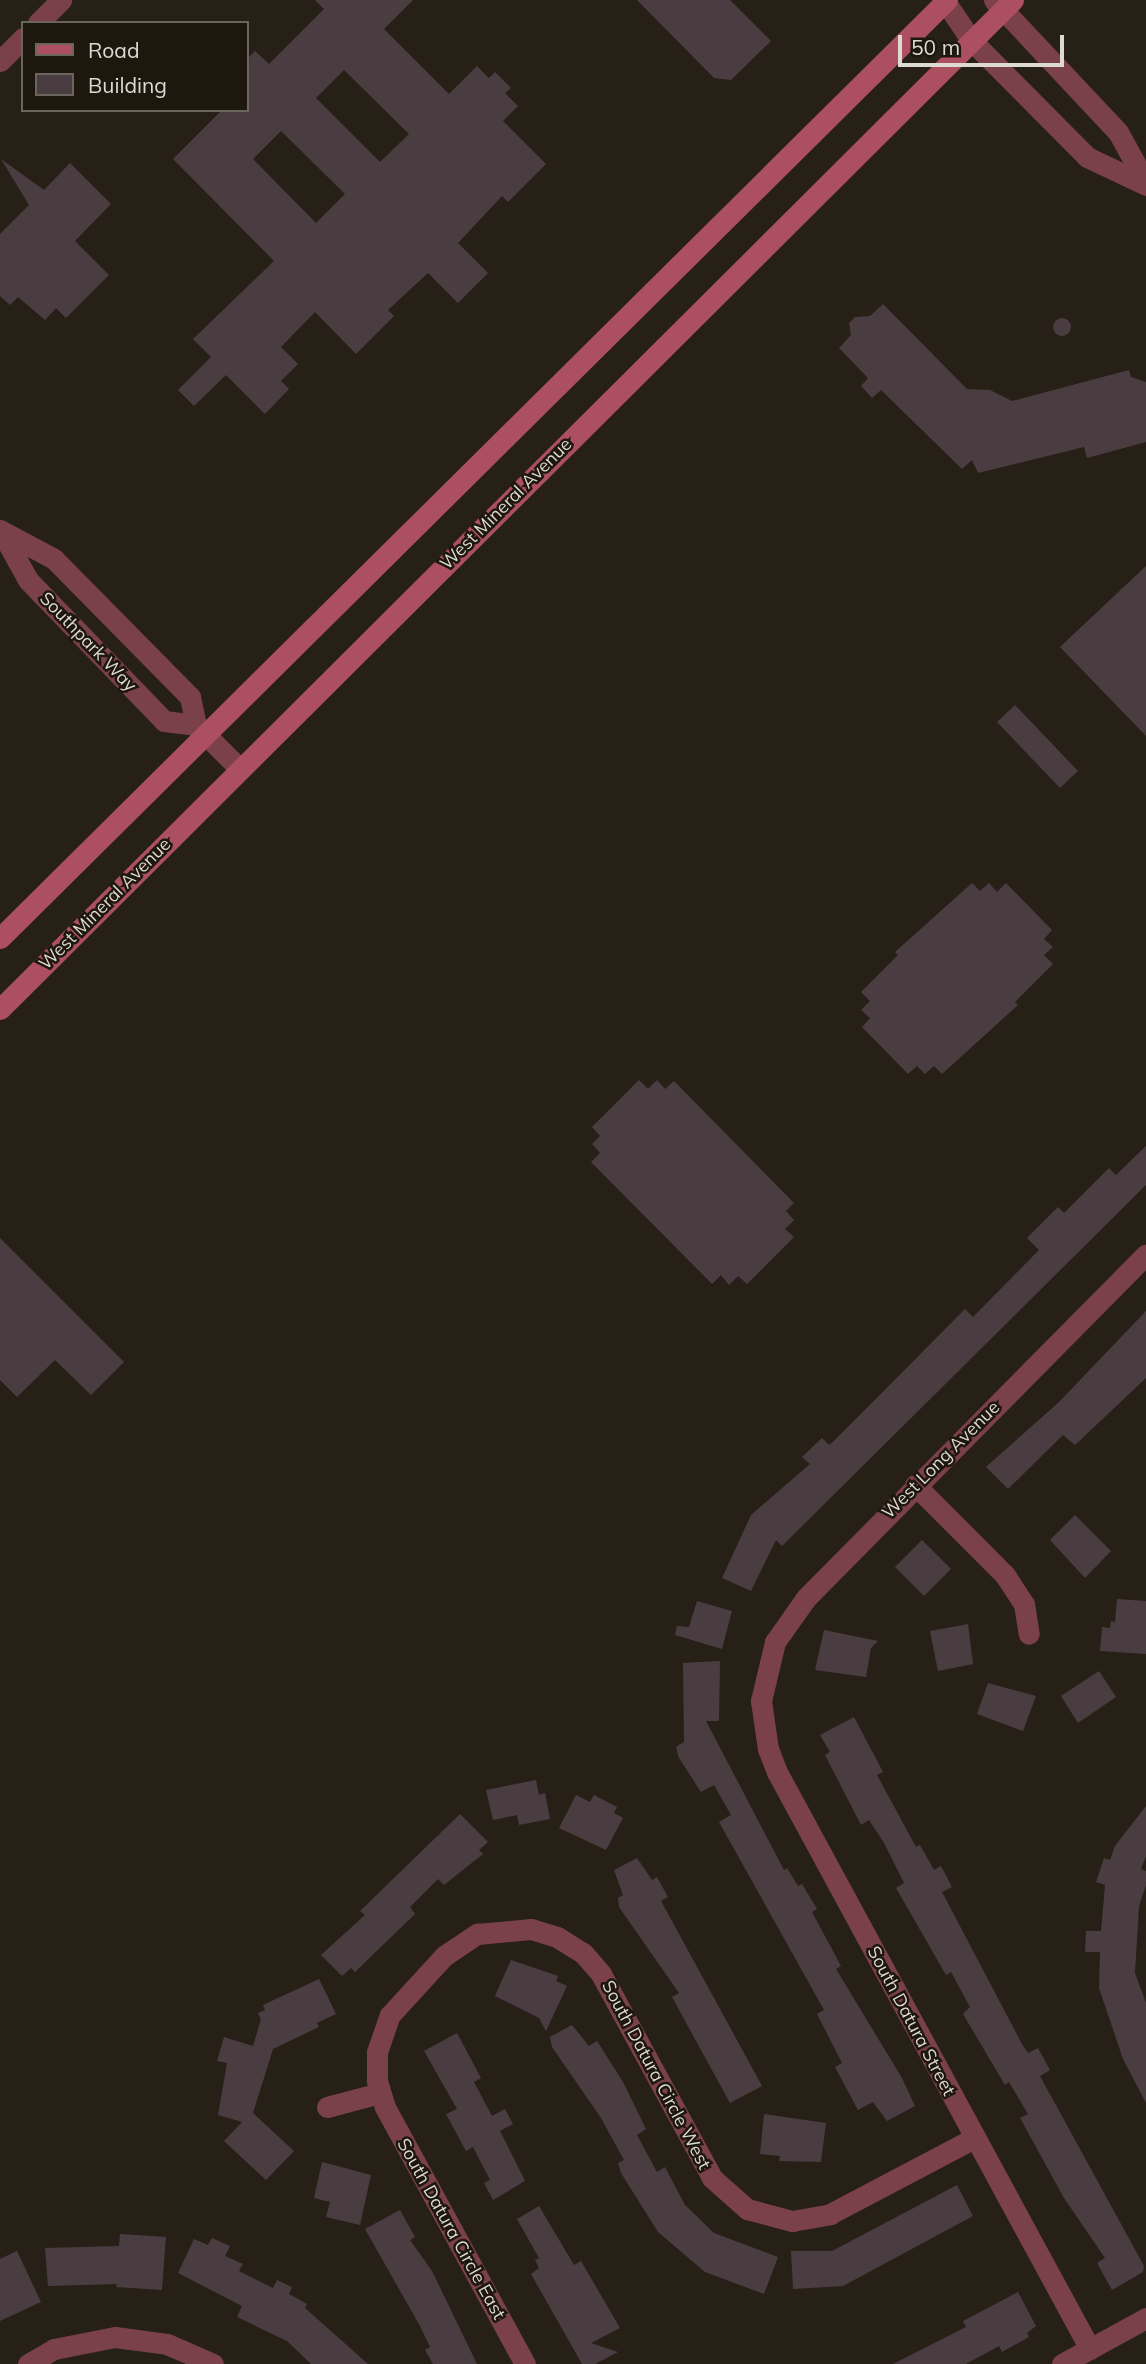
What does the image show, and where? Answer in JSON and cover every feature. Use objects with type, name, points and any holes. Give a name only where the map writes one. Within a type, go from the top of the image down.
[{"type":"main road","points":[[0,938],[202,731],[945,0]]},
{"type":"main road","name":"West Mineral Avenue","points":[[0,1009],[972,41],[1003,4]]},
{"type":"street","points":[[40,21],[61,0]]},
{"type":"street","points":[[945,0],[972,41],[1087,157],[1146,184]]},
{"type":"street","points":[[1003,4],[1118,132],[1146,184]]},
{"type":"street","points":[[0,61],[21,40]]},
{"type":"street","name":"Southpark Way","points":[[1,531],[28,580],[164,721],[202,731]]},
{"type":"street","name":"Southpark Way","points":[[1,531],[54,559],[190,697],[202,731],[240,769]]},
{"type":"street","name":"West Long Avenue","points":[[764,1684],[775,1642],[792,1614],[915,1486],[1146,1255]]},
{"type":"street","points":[[915,1486],[1005,1575],[1024,1604],[1029,1634]]},
{"type":"street","name":"South Datura Street","points":[[764,1684],[763,1723],[777,1772],[1090,2349]]},
{"type":"street","name":"South Datura Circle West","points":[[450,1952],[477,1934],[508,1928],[557,1937],[583,1953],[601,1974],[712,2178],[732,2200],[766,2217],[792,2221],[830,2214],[974,2138]]},
{"type":"street","name":"South Datura Circle East","points":[[450,1952],[390,2014],[377,2052],[380,2093],[525,2364]]},
{"type":"street","points":[[327,2107],[380,2093]]},
{"type":"street","points":[[1062,2364],[1146,2318]]},
{"type":"street","points":[[28,2364],[54,2349],[115,2337],[167,2344],[213,2364]]},
{"type":"building","points":[[315,0],[413,0],[384,29],[449,94],[477,66],[489,78],[495,72],[511,88],[505,93],[518,106],[503,121],[546,164],[508,202],[502,196],[458,243],[488,273],[458,303],[428,273],[388,310],[394,316],[356,354],[315,312],[281,347],[298,364],[281,381],[289,389],[265,414],[226,375],[194,406],[178,390],[211,357],[193,339],[274,261],[173,159],[220,112],[248,112],[248,58],[255,51],[269,64],[324,9]],"holes":[[[344,70],[409,134],[380,162],[316,98]],[[281,131],[345,194],[316,223],[253,159]]]},
{"type":"building","points":[[637,0],[730,0],[771,41],[731,80],[714,78]]},
{"type":"building","points":[[1,159],[44,190],[70,163],[111,204],[75,241],[109,275],[66,318],[56,308],[45,320],[18,297],[10,305],[0,296],[0,234],[29,205]]},
{"type":"building","points":[[883,304],[967,389],[990,390],[1012,401],[1129,370],[1131,377],[1146,382],[1146,442],[1087,458],[1084,447],[978,473],[972,460],[962,469],[881,390],[872,398],[861,386],[868,378],[839,348],[851,335],[849,323],[855,317],[870,316]]},
{"type":"building","points":[[1058,318],[1066,318],[1071,327],[1069,334],[1058,336],[1053,331],[1053,323]]},
{"type":"building","points":[[1146,566],[1146,736],[1060,647]]},
{"type":"building","points":[[1015,705],[1078,771],[1060,788],[997,722]]},
{"type":"building","points":[[972,883],[980,891],[989,883],[997,892],[1006,883],[1052,930],[1044,939],[1053,947],[1044,955],[1053,964],[1015,1002],[1018,1005],[942,1074],[934,1066],[925,1074],[917,1066],[908,1074],[862,1027],[870,1018],[861,1010],[870,1001],[861,992],[898,955],[895,952]]},
{"type":"building","points":[[639,1080],[648,1089],[657,1080],[665,1089],[674,1081],[794,1203],[786,1211],[794,1220],[785,1229],[794,1237],[747,1284],[738,1276],[729,1285],[721,1275],[712,1284],[591,1162],[600,1153],[592,1144],[600,1136],[592,1127]]},
{"type":"building","points":[[1146,1146],[1146,1185],[782,1546],[776,1540],[751,1591],[722,1578],[751,1515],[810,1464],[802,1457],[822,1438],[829,1445],[834,1441],[965,1309],[973,1317],[1039,1250],[1027,1238],[1058,1207],[1064,1213],[1109,1168],[1116,1175]]},
{"type":"building","points":[[0,1238],[124,1362],[91,1395],[55,1360],[17,1397],[0,1380]]},
{"type":"building","points":[[1146,1311],[1146,1378],[1075,1445],[1063,1435],[1008,1489],[986,1467],[1059,1402]]},
{"type":"building","points":[[1075,1515],[1111,1551],[1085,1578],[1050,1540]]},
{"type":"building","points":[[922,1540],[951,1569],[924,1596],[895,1567]]},
{"type":"building","points":[[1117,1599],[1146,1601],[1146,1654],[1100,1651],[1102,1627],[1110,1628],[1111,1621],[1115,1622]]},
{"type":"building","points":[[697,1601],[732,1611],[722,1649],[675,1635],[677,1626],[689,1627]]},
{"type":"building","points":[[968,1624],[973,1664],[938,1671],[930,1631]]},
{"type":"building","points":[[824,1630],[878,1641],[871,1648],[866,1677],[815,1670]]},
{"type":"building","points":[[720,1661],[719,1721],[706,1721],[784,1870],[787,1868],[798,1886],[802,1884],[817,1909],[812,1912],[841,1966],[836,1969],[902,2078],[915,2106],[887,2121],[873,2102],[858,2110],[835,2067],[842,2063],[817,2014],[824,2010],[719,1822],[731,1815],[714,1785],[701,1792],[679,1758],[676,1747],[684,1742],[683,1663]]},
{"type":"building","points":[[1099,1671],[1116,1697],[1078,1723],[1061,1696]]},
{"type":"building","points":[[988,1683],[1036,1696],[1023,1731],[977,1714]]},
{"type":"building","points":[[854,1717],[883,1772],[877,1775],[916,1847],[920,1845],[934,1870],[941,1866],[952,1887],[942,1892],[1022,2044],[1028,2053],[1038,2048],[1050,2070],[1040,2076],[1144,2266],[1143,2272],[1112,2290],[1097,2263],[1105,2258],[1064,2198],[1020,2118],[1028,2114],[1009,2082],[1005,2085],[963,2014],[970,2007],[951,1972],[946,1975],[896,1888],[904,1883],[884,1843],[869,1820],[861,1825],[825,1755],[830,1752],[820,1735]]},
{"type":"building","points":[[536,1780],[539,1795],[545,1793],[550,1819],[519,1825],[517,1815],[493,1820],[486,1790]]},
{"type":"building","points":[[576,1795],[590,1802],[594,1795],[617,1807],[614,1813],[623,1818],[606,1850],[559,1828]]},
{"type":"building","points":[[1146,1806],[1146,1856],[1141,1869],[1146,1871],[1146,1885],[1139,1906],[1135,1973],[1146,2003],[1146,2103],[1123,2059],[1099,1988],[1100,1952],[1085,1952],[1086,1931],[1101,1931],[1105,1885],[1096,1882],[1104,1858],[1110,1860],[1115,1846]]},
{"type":"building","points":[[460,1814],[488,1842],[479,1850],[483,1854],[444,1885],[438,1879],[410,1907],[415,1914],[355,1972],[351,1968],[342,1976],[321,1955],[365,1915],[360,1911]]},
{"type":"building","points":[[637,1858],[652,1880],[657,1877],[668,1897],[661,1901],[762,2086],[730,2103],[672,1997],[679,1993],[619,1907],[618,1898],[623,1895],[614,1870]]},
{"type":"building","points":[[511,1960],[558,1976],[556,1981],[567,1986],[546,2031],[539,2018],[495,1996]]},
{"type":"building","points":[[319,1979],[336,2014],[317,2023],[319,2027],[273,2049],[253,2113],[294,2151],[266,2180],[224,2141],[242,2122],[218,2115],[227,2063],[217,2061],[224,2037],[253,2046],[261,2019],[258,2013],[265,2010],[263,2005]]},
{"type":"building","points":[[572,2025],[589,2046],[597,2041],[623,2082],[646,2129],[637,2135],[657,2172],[665,2167],[685,2205],[714,2233],[778,2257],[764,2294],[705,2272],[658,2232],[621,2173],[618,2163],[624,2160],[601,2118],[552,2047],[550,2037]]},
{"type":"building","points":[[457,2033],[481,2078],[474,2082],[492,2116],[505,2109],[513,2124],[500,2131],[525,2181],[493,2200],[484,2183],[490,2180],[473,2147],[466,2151],[446,2114],[457,2109],[424,2051]]},
{"type":"building","points":[[764,2114],[826,2123],[821,2162],[779,2161],[780,2156],[760,2154]]},
{"type":"building","points":[[322,2162],[371,2175],[360,2225],[326,2217],[330,2202],[314,2198]]},
{"type":"building","points":[[957,2185],[973,2216],[843,2286],[793,2289],[791,2251],[832,2251]]},
{"type":"building","points":[[539,2206],[574,2265],[581,2261],[620,2328],[591,2343],[618,2352],[595,2364],[582,2364],[531,2274],[539,2268],[535,2260],[539,2258],[517,2219]]},
{"type":"building","points":[[400,2210],[415,2237],[410,2240],[432,2271],[477,2364],[433,2364],[425,2350],[430,2347],[420,2326],[365,2229]]},
{"type":"building","points":[[120,2234],[166,2237],[162,2290],[116,2287],[117,2284],[48,2286],[45,2248],[119,2246]]},
{"type":"building","points":[[212,2238],[230,2246],[225,2256],[243,2264],[239,2271],[273,2288],[277,2280],[292,2287],[289,2294],[307,2304],[305,2308],[368,2364],[311,2364],[287,2341],[237,2317],[242,2306],[178,2273],[194,2239],[208,2245]]},
{"type":"building","points":[[17,2251],[41,2302],[0,2321],[0,2259]]},
{"type":"building","points":[[1018,2292],[1036,2326],[1027,2333],[1029,2337],[1002,2352],[999,2346],[966,2364],[893,2364],[966,2327],[963,2321]]}]
